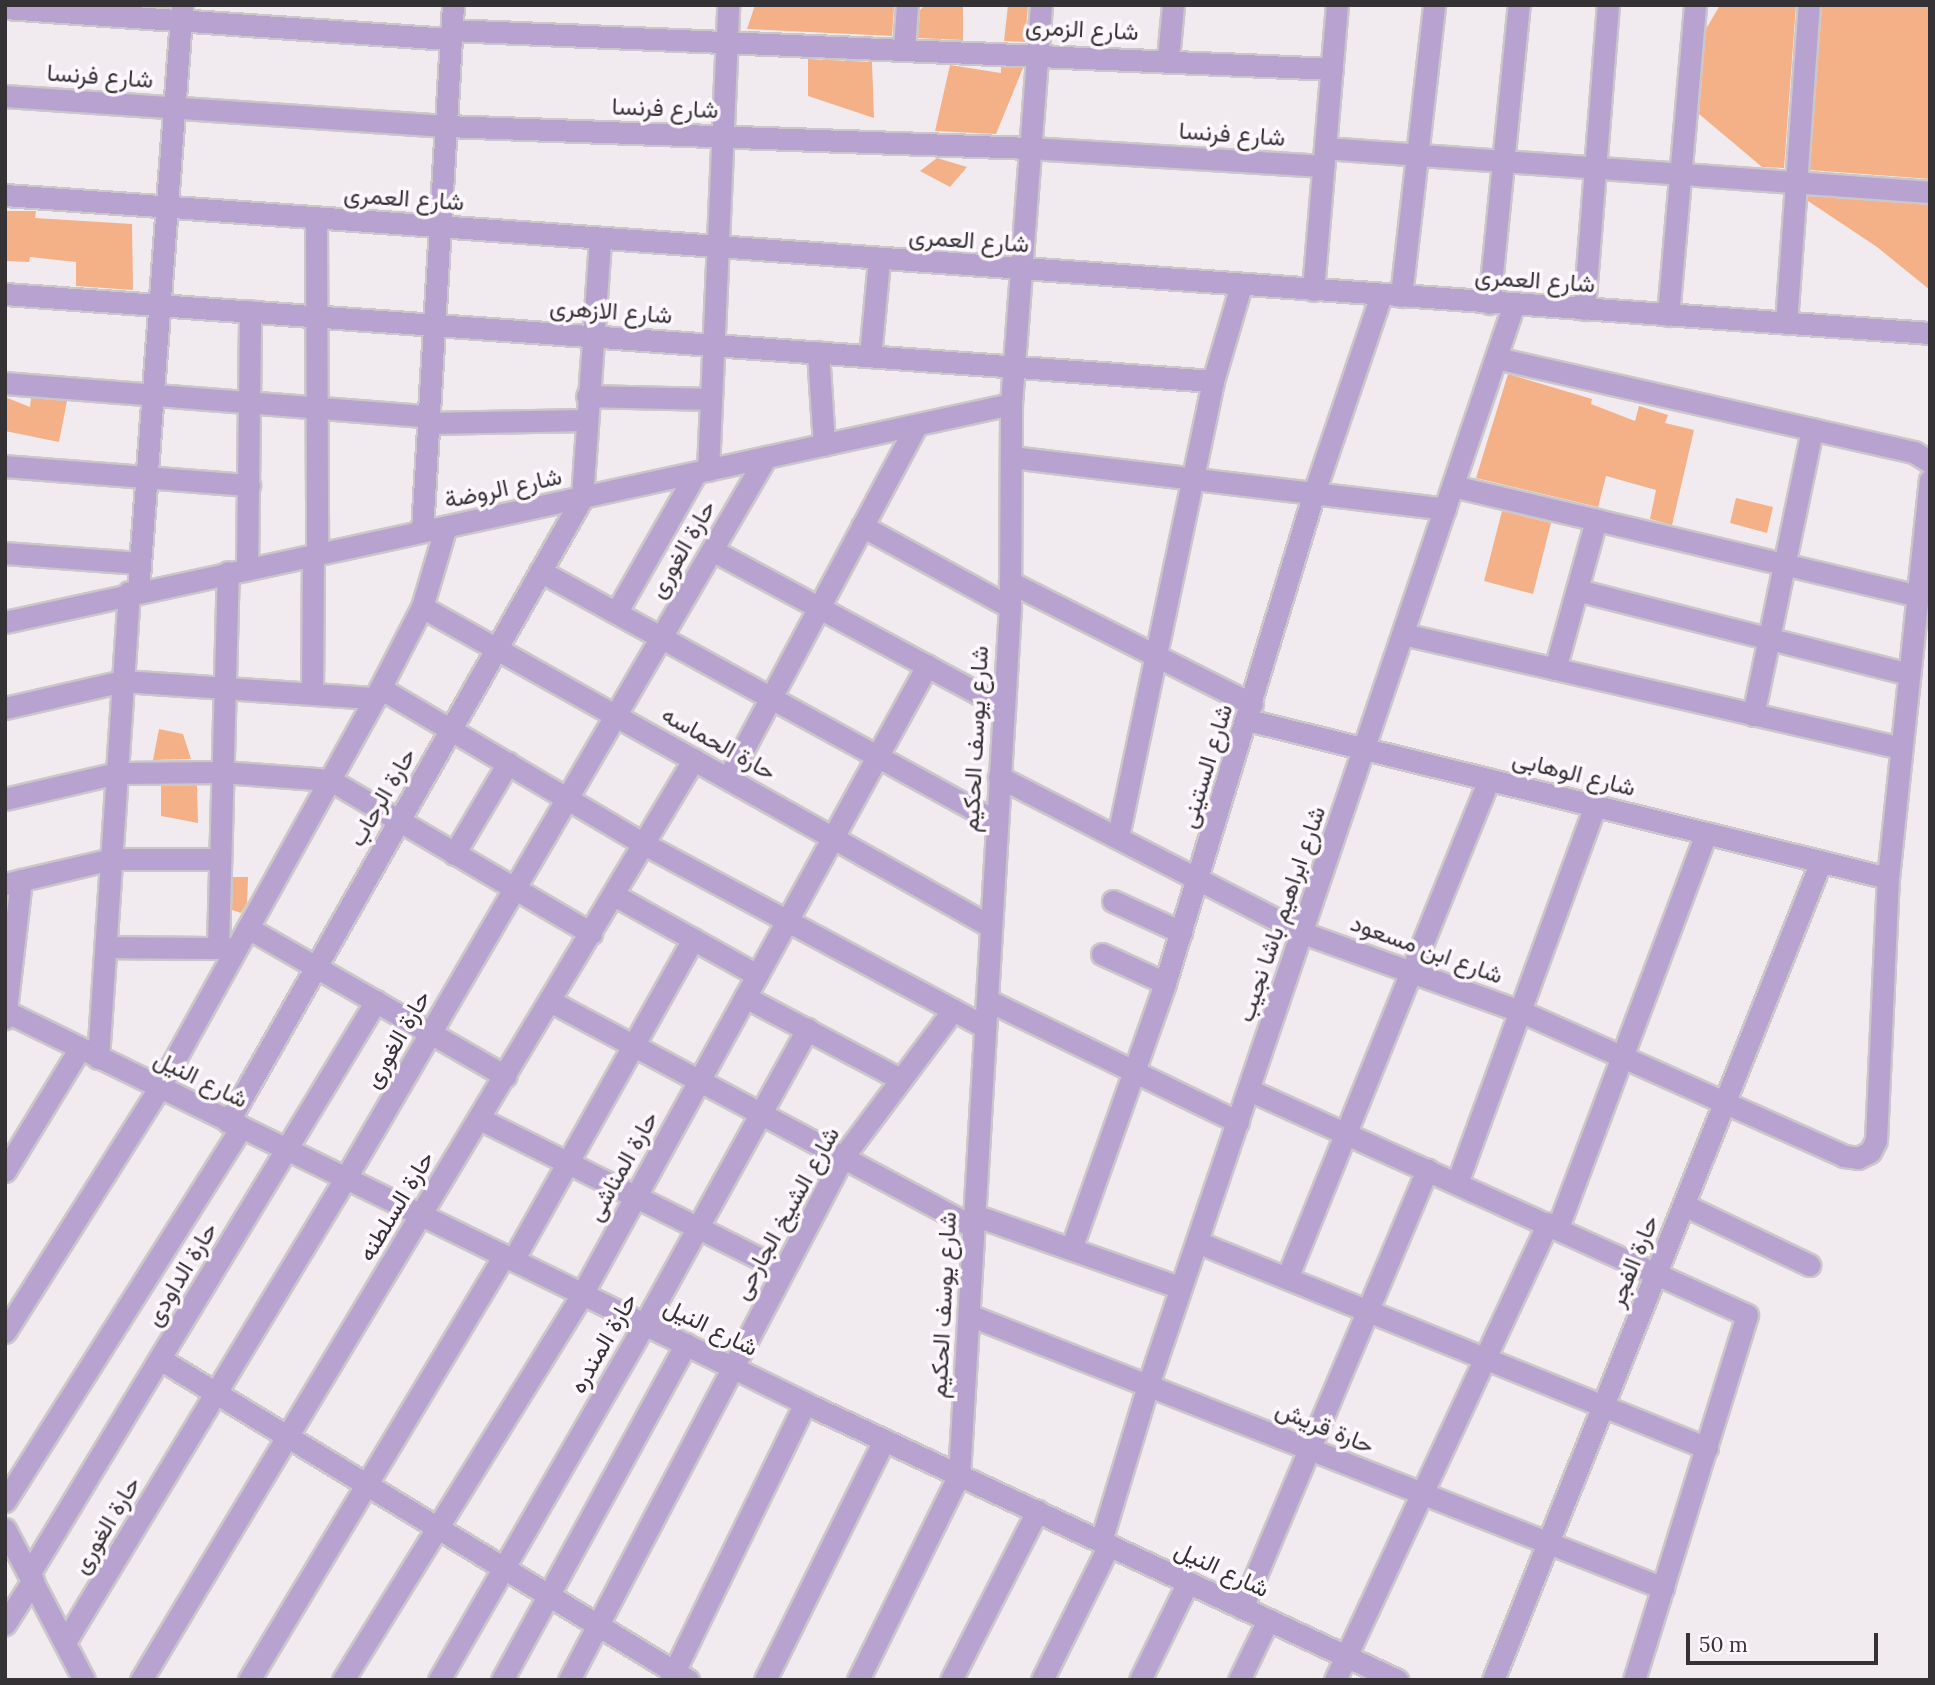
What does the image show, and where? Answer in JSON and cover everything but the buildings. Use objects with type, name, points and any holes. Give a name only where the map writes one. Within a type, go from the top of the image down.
[{"type":"street","points":[[422,531],[453,5]]},
{"type":"street","points":[[616,612],[702,471],[711,399],[728,5]]},
{"type":"street","points":[[904,48],[907,5]]},
{"type":"street","name":"شارع يوسف الحكيم","points":[[959,1475],[1010,607],[1011,404],[1041,5]]},
{"type":"street","points":[[1168,59],[1173,5]]},
{"type":"street","points":[[1313,290],[1337,5]]},
{"type":"street","name":"شارع الستينى","points":[[1071,1249],[1165,983],[1250,712],[1314,493],[1391,296],[1417,155],[1434,5]]},
{"type":"street","points":[[1489,303],[1519,5]]},
{"type":"street","points":[[1584,309],[1608,5]]},
{"type":"street","points":[[1668,315],[1695,5]]},
{"type":"street","points":[[1787,323],[1809,5]]},
{"type":"street","name":"شارع الزمرى","points":[[5,8],[182,13],[451,35],[726,41],[1037,53],[1332,69]]},
{"type":"street","points":[[5,1171],[89,1053],[106,947],[123,681],[139,563],[182,13]]},
{"type":"street","name":"شارع فرنسا","points":[[5,96],[446,126],[1324,157],[1417,155],[1930,192]]},
{"type":"street","name":"شارع العمرى","points":[[5,195],[879,260],[1930,333]]},
{"type":"street","points":[[312,693],[317,407],[316,218]]},
{"type":"street","points":[[582,498],[585,420],[600,239]]},
{"type":"street","points":[[870,356],[879,260]]},
{"type":"street","points":[[1118,836],[1213,381],[1241,285]]},
{"type":"street","name":"شارع الازهرى","points":[[5,294],[1213,381]]},
{"type":"street","name":"شارع ابراهيم باشا نجيب","points":[[1042,1680],[1105,1543],[1148,1385],[1514,304]]},
{"type":"street","points":[[227,948],[220,859],[225,686],[249,485],[250,311]]},
{"type":"street","points":[[818,352],[824,445]]},
{"type":"street","points":[[1496,358],[1812,429],[1922,457]]},
{"type":"street","points":[[5,383],[317,407],[429,420],[585,420]]},
{"type":"street","points":[[587,396],[711,399]]},
{"type":"street","name":"شارع الروضة","points":[[5,622],[133,592],[1011,404]]},
{"type":"street","points":[[728,778],[916,426]]},
{"type":"street","points":[[1754,715],[1812,429]]},
{"type":"street","name":"حارة الغورى","points":[[65,1642],[345,1179],[766,457]]},
{"type":"street","points":[[1011,457],[1445,509]]},
{"type":"street","points":[[5,467],[249,485]]},
{"type":"street","points":[[1888,878],[1930,480]]},
{"type":"street","points":[[1452,486],[1917,596]]},
{"type":"street","name":"حارة الرحاب","points":[[5,1501],[235,1125],[316,967],[582,498]]},
{"type":"street","points":[[1555,669],[1596,520]]},
{"type":"street","points":[[5,1332],[159,1088],[227,948],[248,928],[330,779],[422,607],[446,526]]},
{"type":"street","points":[[862,526],[1010,607]]},
{"type":"street","points":[[712,550],[1004,707]]},
{"type":"street","points":[[5,552],[139,563]]},
{"type":"street","points":[[541,571],[997,822]]},
{"type":"street","name":"شارع الوهابى","points":[[1010,582],[1156,655],[1250,712],[1364,748],[1888,878]]},
{"type":"street","points":[[1577,590],[1909,674]]},
{"type":"street","name":"حارة الحماسه","points":[[422,607],[990,926]]},
{"type":"street","points":[[1403,634],[1901,748]]},
{"type":"street","name":"حارة المناشى","points":[[343,1680],[582,1294],[928,666]]},
{"type":"street","points":[[5,708],[123,681],[312,693],[377,693],[450,730],[644,844],[985,1027]]},
{"type":"street","name":"حارة السلطنه","points":[[141,1680],[695,758]]},
{"type":"street","points":[[454,854],[508,763]]},
{"type":"street","points":[[5,799],[117,773],[223,772],[330,779],[591,933]]},
{"type":"street","name":"شارع ابن مسعود","points":[[999,778],[1118,836],[1303,933],[1520,1011],[1844,1156],[1858,1158],[1870,1152],[1876,1140],[1888,878]]},
{"type":"street","points":[[1287,1279],[1489,779]]},
{"type":"street","points":[[1457,1183],[1595,806]]},
{"type":"street","points":[[1335,1680],[1485,1359],[1553,1225],[1622,1056],[1706,833]]},
{"type":"street","points":[[6,1014],[13,882],[111,859],[220,859]]},
{"type":"street","name":"حارة الفجر","points":[[1493,1680],[1821,861]]},
{"type":"street","points":[[614,895],[757,975]]},
{"type":"street","points":[[1113,901],[1181,932]]},
{"type":"street","points":[[248,928],[505,1076]]},
{"type":"street","points":[[249,1680],[568,1163],[693,939]]},
{"type":"street","points":[[106,947],[227,948]]},
{"type":"street","points":[[1102,954],[1165,983]]},
{"type":"street","points":[[746,997],[900,1079]]},
{"type":"street","points":[[987,1000],[1238,1122]]},
{"type":"street","name":"حارة الداودى","points":[[5,1624],[12,1598],[31,1577],[376,1001]]},
{"type":"street","points":[[550,1001],[843,1157],[974,1221],[1071,1249],[1181,1288]]},
{"type":"street","name":"شارع الشيخ الجارحى","points":[[569,1680],[843,1157],[953,1010]]},
{"type":"street","name":"شارع النيل","points":[[6,1014],[805,1403],[1397,1680]]},
{"type":"street","name":"حارة المندره","points":[[439,1680],[645,1323],[807,1029]]},
{"type":"street","points":[[1249,1090],[1743,1310],[1748,1322],[1634,1680]]},
{"type":"street","points":[[480,1119],[783,1270]]},
{"type":"street","points":[[1242,1608],[1427,1169]]},
{"type":"street","points":[[1684,1205],[1809,1265]]},
{"type":"street","points":[[1197,1242],[1707,1448]]},
{"type":"street","name":"حارة قريش","points":[[968,1315],[1663,1588]]},
{"type":"street","points":[[502,1680],[686,1344]]},
{"type":"street","points":[[160,1359],[597,1625],[677,1677],[805,1403]]},
{"type":"street","points":[[765,1680],[884,1440]]},
{"type":"street","points":[[858,1680],[959,1475]]},
{"type":"street","points":[[951,1680],[1037,1511]]},
{"type":"street","points":[[5,1529],[84,1680]]},
{"type":"street","points":[[1140,1680],[1188,1582]]},
{"type":"street","points":[[1239,1680],[1268,1620]]}]
